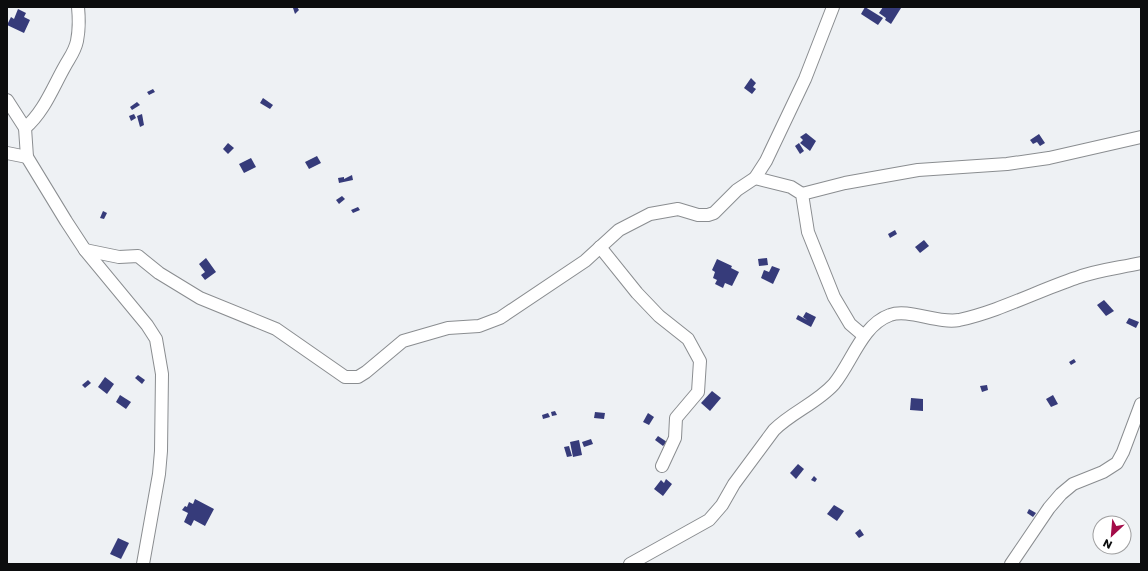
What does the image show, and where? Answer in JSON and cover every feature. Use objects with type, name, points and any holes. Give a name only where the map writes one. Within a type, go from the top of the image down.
[{"type":"street","points":[[25,128],[31,123],[53,90],[65,66],[74,53],[78,40],[78,7]]},
{"type":"street","points":[[85,250],[114,257],[138,256],[159,273],[200,298],[276,329],[345,377],[358,377],[403,341],[448,328],[479,326],[500,318],[585,261],[619,230],[650,214],[678,210],[698,215],[708,215],[714,213],[737,190],[755,178],[766,161],[805,79],[833,7]]},
{"type":"street","points":[[7,100],[25,128],[27,157],[85,250],[147,325],[156,340],[162,374],[161,451],[143,564]]},
{"type":"street","points":[[755,178],[791,187],[802,194],[845,183],[918,170],[1007,164],[1049,158],[1141,137]]},
{"type":"street","points":[[7,153],[27,157]]},
{"type":"street","points":[[802,194],[808,232],[834,297],[850,324],[864,336]]},
{"type":"street","points":[[600,247],[637,293],[659,316],[688,339],[700,361],[698,392],[676,418],[675,438],[662,466]]},
{"type":"street","points":[[630,564],[709,520],[722,505],[734,484],[774,430],[781,423],[809,405],[833,385],[856,351],[864,336],[878,321],[891,314],[905,314],[941,321],[957,320],[1009,305],[1077,277],[1141,263]]},
{"type":"street","points":[[1011,564],[1049,508],[1061,494],[1073,484],[1107,470],[1117,463],[1123,452],[1141,404]]},
{"type":"building","points":[[295,7],[299,10],[295,14],[293,8]]},
{"type":"building","points":[[865,7],[883,18],[878,25],[861,14]]},
{"type":"building","points":[[883,7],[901,8],[891,24],[879,13]]},
{"type":"building","points":[[18,9],[26,13],[24,17],[30,20],[24,33],[7,25],[11,17],[14,19]]},
{"type":"building","points":[[751,78],[756,83],[753,87],[756,89],[752,94],[744,88]]},
{"type":"building","points":[[153,89],[155,92],[149,95],[147,92]]},
{"type":"building","points":[[263,98],[273,105],[270,109],[260,103]]},
{"type":"building","points":[[137,102],[140,105],[132,110],[130,107]]},
{"type":"building","points":[[134,114],[136,118],[131,121],[129,116]]},
{"type":"building","points":[[142,114],[144,125],[140,127],[137,116]]},
{"type":"building","points":[[806,133],[816,141],[810,151],[800,143],[803,140],[800,137]]},
{"type":"building","points":[[1039,134],[1045,143],[1040,146],[1037,142],[1033,144],[1030,140]]},
{"type":"building","points":[[228,143],[234,148],[228,154],[223,149]]},
{"type":"building","points":[[799,143],[804,151],[800,154],[795,146]]},
{"type":"building","points":[[317,156],[321,163],[309,169],[305,162]]},
{"type":"building","points":[[251,158],[256,167],[244,173],[239,164]]},
{"type":"building","points":[[352,175],[353,180],[339,183],[338,178],[344,177],[344,179]]},
{"type":"building","points":[[342,196],[345,199],[339,204],[336,200]]},
{"type":"building","points":[[358,207],[360,210],[353,213],[351,210]]},
{"type":"building","points":[[103,211],[107,213],[104,219],[100,218]]},
{"type":"building","points":[[895,230],[897,234],[890,238],[888,234]]},
{"type":"building","points":[[924,240],[929,246],[920,253],[915,247]]},
{"type":"building","points":[[206,258],[216,272],[205,280],[201,275],[205,272],[199,264]]},
{"type":"building","points":[[767,258],[768,265],[759,266],[758,259]]},
{"type":"building","points":[[717,259],[732,266],[731,268],[739,272],[732,286],[725,283],[723,288],[715,284],[717,280],[713,278],[715,272],[712,270]]},
{"type":"building","points":[[772,266],[780,269],[773,284],[761,278],[764,270],[769,272]]},
{"type":"building","points":[[1104,300],[1114,311],[1106,316],[1097,305]]},
{"type":"building","points":[[806,312],[816,317],[811,327],[796,319],[798,315],[807,320],[803,317]]},
{"type":"building","points":[[1129,318],[1139,322],[1136,328],[1126,323]]},
{"type":"building","points":[[1074,359],[1076,362],[1071,365],[1069,362]]},
{"type":"building","points":[[138,375],[145,380],[142,384],[135,378]]},
{"type":"building","points":[[105,377],[114,384],[107,394],[98,387]]},
{"type":"building","points":[[88,380],[91,383],[85,388],[82,385]]},
{"type":"building","points":[[987,385],[988,390],[982,392],[980,386]]},
{"type":"building","points":[[712,391],[721,398],[710,411],[701,403]]},
{"type":"building","points":[[120,395],[131,402],[126,409],[116,402]]},
{"type":"building","points":[[1053,395],[1058,404],[1051,407],[1046,399]]},
{"type":"building","points":[[911,398],[923,399],[923,411],[910,410]]},
{"type":"building","points":[[555,411],[557,415],[552,416],[551,412]]},
{"type":"building","points":[[595,412],[605,413],[604,419],[594,418]]},
{"type":"building","points":[[548,413],[550,417],[543,419],[542,415]]},
{"type":"building","points":[[648,413],[654,417],[649,425],[643,422]]},
{"type":"building","points":[[658,436],[667,442],[663,446],[655,440]]},
{"type":"building","points":[[591,439],[593,444],[584,447],[582,442]]},
{"type":"building","points":[[579,440],[582,455],[573,457],[570,442]]},
{"type":"building","points":[[569,446],[572,456],[567,457],[564,447]]},
{"type":"building","points":[[798,464],[804,469],[796,479],[790,473]]},
{"type":"building","points":[[814,476],[817,479],[815,482],[811,480]]},
{"type":"building","points":[[666,479],[672,484],[663,496],[654,489],[661,480],[664,483]]},
{"type":"building","points":[[195,499],[214,509],[205,526],[194,520],[191,526],[184,522],[188,513],[182,510],[185,506],[187,507],[189,502],[193,504]]},
{"type":"building","points":[[834,505],[844,511],[837,521],[827,514]]},
{"type":"building","points":[[1029,509],[1036,513],[1033,517],[1027,513]]},
{"type":"building","points":[[860,529],[864,535],[859,538],[855,533]]},
{"type":"building","points":[[118,538],[129,543],[121,559],[110,554]]}]
